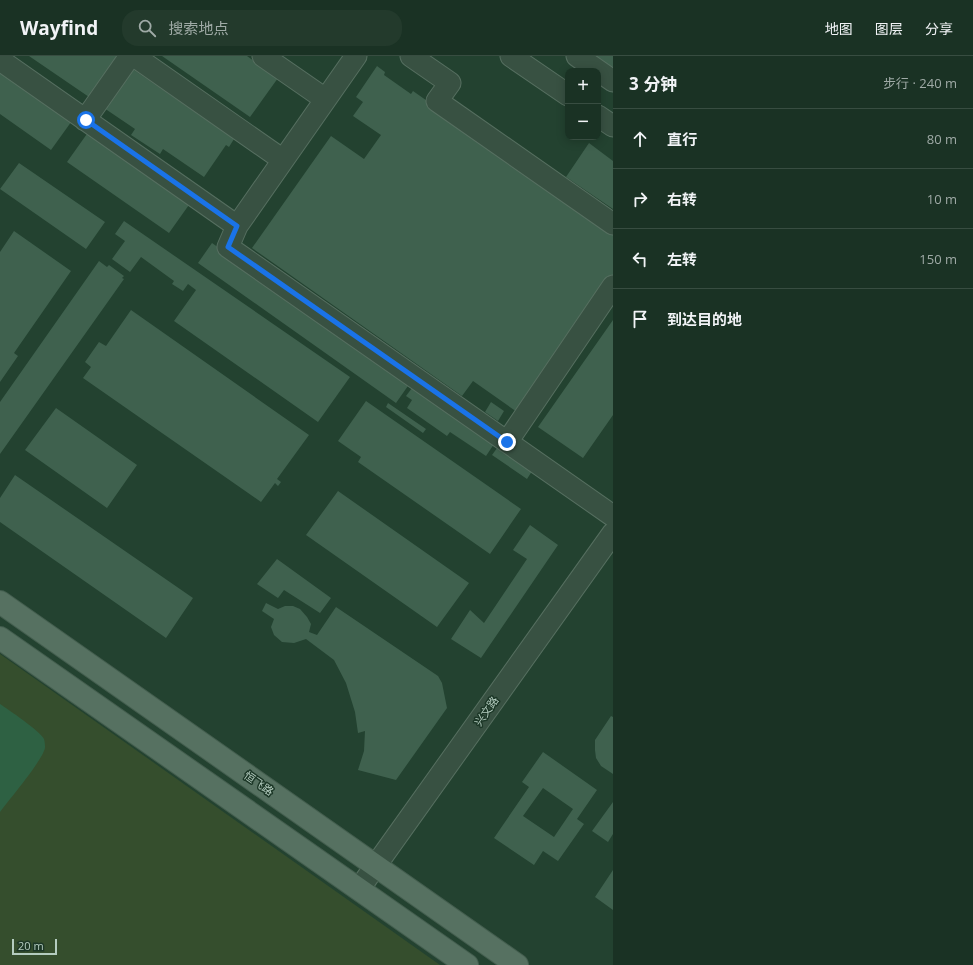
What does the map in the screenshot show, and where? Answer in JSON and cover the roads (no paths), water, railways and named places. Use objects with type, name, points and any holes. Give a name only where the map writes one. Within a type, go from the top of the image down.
[{"type":"main road","name":"恒飞路","points":[[0,602],[517,965]]},
{"type":"main road","points":[[0,638],[467,965]]},
{"type":"street","points":[[86,120],[130,56]]},
{"type":"street","points":[[134,56],[283,160]]},
{"type":"street","points":[[263,56],[325,99]]},
{"type":"street","points":[[356,56],[237,226],[228,247],[613,516]]},
{"type":"street","points":[[411,56],[450,83],[437,101],[613,224]]},
{"type":"street","points":[[511,56],[565,93]]},
{"type":"street","points":[[577,56],[613,81]]},
{"type":"street","points":[[0,60],[237,226]]},
{"type":"street","points":[[601,118],[613,126]]},
{"type":"street","points":[[507,442],[613,286]]},
{"type":"street","name":"兴文路","points":[[359,889],[613,533]]}]
